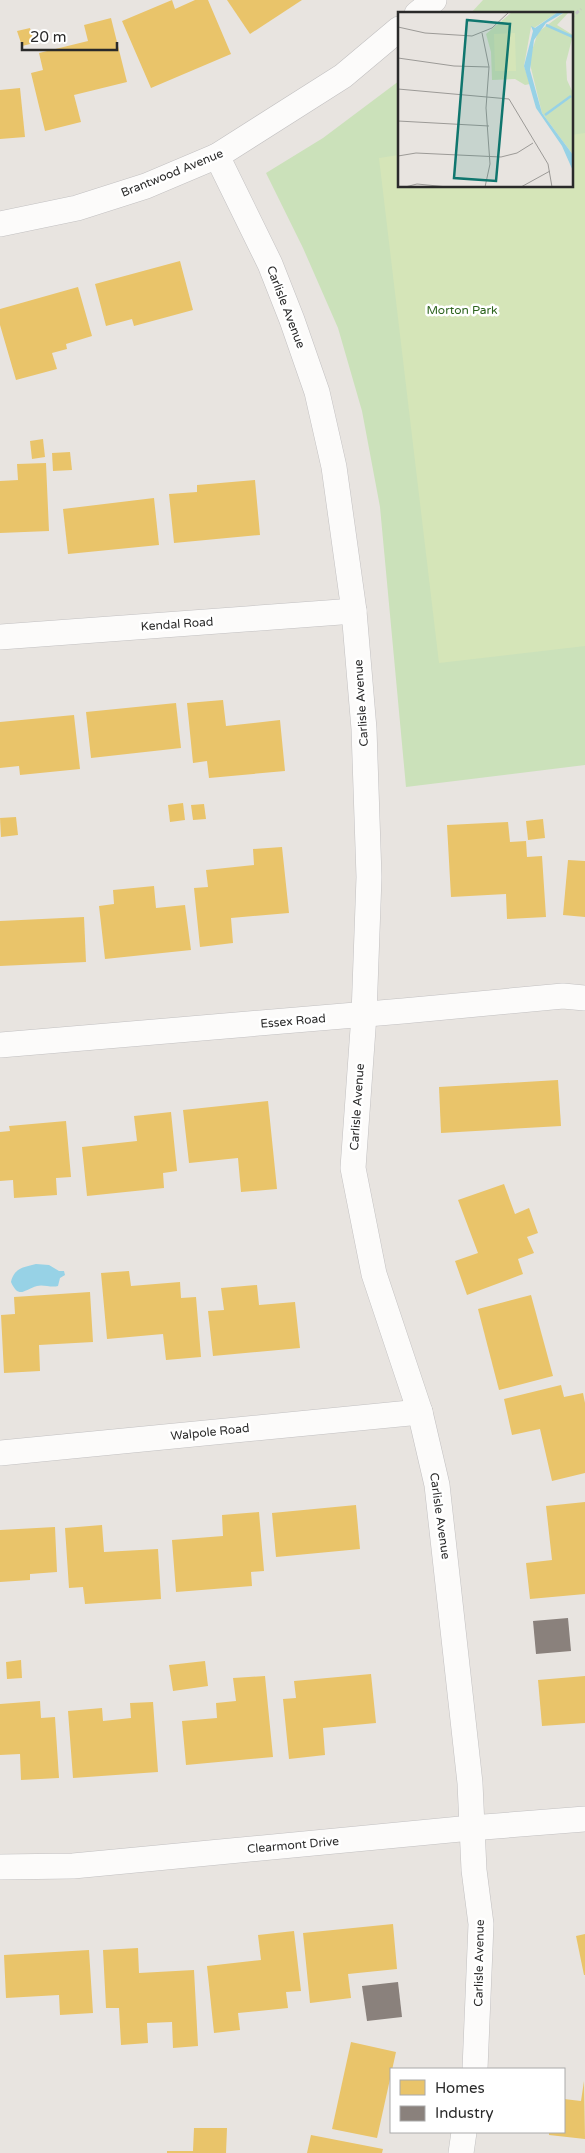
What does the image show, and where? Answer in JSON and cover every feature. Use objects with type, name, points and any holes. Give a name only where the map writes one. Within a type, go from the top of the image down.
[{"type":"street","points":[[419,12],[434,0]]},
{"type":"street","name":"Brantwood Avenue","points":[[0,224],[77,208],[146,186],[217,156],[343,76],[398,31]]},
{"type":"street","name":"Carlisle Avenue","points":[[217,156],[270,264],[317,392],[334,467],[354,611],[364,729],[369,877],[364,1015],[353,1168],[374,1274],[420,1412],[437,1485],[470,1783],[471,1828],[481,1924],[475,2068]]},
{"type":"street","name":"Kendal Road","points":[[0,637],[354,611]]},
{"type":"street","name":"Essex Road","points":[[0,1045],[364,1015],[562,996],[585,998]]},
{"type":"street","name":"Walpole Road","points":[[0,1453],[420,1412]]},
{"type":"street","name":"Clearmont Drive","points":[[0,1866],[73,1866],[585,1819]]},
{"type":"street","points":[[461,2153],[464,2133]]},
{"type":"path","points":[[572,17],[581,9]]},
{"type":"green space","name":"Morton Park","points":[[483,0],[585,0],[585,765],[406,787],[380,507],[362,411],[338,328],[303,248],[266,173],[323,138],[398,82],[398,188],[572,188],[572,12],[472,12]]},
{"type":"green space","points":[[585,133],[585,646],[439,663],[379,158],[398,155],[398,188],[572,188],[572,135]]},
{"type":"water","points":[[36,1264],[49,1265],[59,1271],[64,1271],[65,1275],[60,1278],[58,1286],[39,1286],[22,1292],[17,1291],[11,1282],[14,1274],[20,1269]]},
{"type":"building: Homes","points":[[172,0],[175,9],[195,0],[208,0],[231,54],[151,88],[122,21]]},
{"type":"building: Homes","points":[[227,0],[302,0],[250,34]]},
{"type":"building: Homes","points":[[111,18],[127,82],[74,95],[81,122],[45,131],[31,73],[43,70],[39,53],[88,41],[84,25]]},
{"type":"building: Homes","points":[[30,28],[34,43],[22,46],[17,31]]},
{"type":"building: Homes","points":[[20,88],[25,137],[0,139],[0,90]]},
{"type":"building: Homes","points":[[180,261],[193,310],[134,326],[132,319],[106,326],[95,284]]},
{"type":"building: Homes","points":[[78,287],[92,336],[66,344],[67,349],[52,353],[57,369],[16,380],[0,325],[0,309]]},
{"type":"building: Homes","points":[[43,439],[45,457],[32,459],[30,441]]},
{"type":"building: Homes","points":[[70,452],[72,470],[53,471],[52,453]]},
{"type":"building: Homes","points":[[46,463],[49,531],[0,533],[0,481],[18,480],[17,464]]},
{"type":"building: Homes","points":[[255,480],[260,535],[174,543],[169,494],[197,492],[197,485]]},
{"type":"building: Homes","points":[[154,498],[159,545],[68,554],[63,509]]},
{"type":"building: Homes","points":[[223,700],[226,726],[280,720],[285,771],[209,778],[207,761],[193,763],[187,703]]},
{"type":"building: Homes","points":[[176,703],[181,748],[91,758],[86,712]]},
{"type":"building: Homes","points":[[74,715],[80,769],[20,775],[19,766],[0,768],[0,722]]},
{"type":"building: Homes","points":[[183,803],[185,820],[170,822],[168,805]]},
{"type":"building: Homes","points":[[204,804],[206,819],[193,820],[191,805]]},
{"type":"building: Homes","points":[[16,817],[18,835],[1,837],[0,818]]},
{"type":"building: Homes","points":[[543,819],[545,838],[528,840],[526,821]]},
{"type":"building: Homes","points":[[508,822],[510,842],[526,841],[527,857],[542,856],[546,917],[507,919],[506,894],[451,897],[447,825]]},
{"type":"building: Homes","points":[[282,847],[289,913],[231,918],[233,943],[200,947],[194,888],[208,887],[206,870],[254,865],[253,849]]},
{"type":"building: Homes","points":[[568,860],[585,861],[585,917],[563,915]]},
{"type":"building: Homes","points":[[154,886],[156,908],[185,905],[191,950],[105,959],[99,906],[114,904],[113,890]]},
{"type":"building: Homes","points":[[84,917],[86,962],[0,966],[0,921]]},
{"type":"building: Homes","points":[[558,1080],[561,1126],[441,1133],[439,1087]]},
{"type":"building: Homes","points":[[268,1101],[277,1189],[241,1192],[238,1158],[189,1163],[183,1110]]},
{"type":"building: Homes","points":[[171,1112],[177,1171],[163,1173],[164,1188],[87,1196],[82,1147],[137,1141],[134,1116]]},
{"type":"building: Homes","points":[[66,1121],[71,1177],[56,1178],[57,1195],[14,1198],[13,1180],[0,1181],[0,1132],[10,1131],[9,1126]]},
{"type":"building: Homes","points":[[504,1184],[515,1214],[529,1208],[538,1233],[527,1237],[534,1253],[518,1259],[523,1274],[467,1295],[455,1261],[478,1253],[458,1200]]},
{"type":"building: Homes","points":[[129,1271],[131,1286],[180,1282],[181,1298],[196,1297],[201,1357],[166,1360],[163,1334],[107,1339],[101,1273]]},
{"type":"building: Homes","points":[[257,1285],[259,1305],[295,1302],[300,1348],[213,1356],[208,1311],[224,1310],[221,1288]]},
{"type":"building: Homes","points":[[90,1292],[93,1342],[39,1345],[40,1371],[4,1373],[1,1315],[15,1314],[14,1297]]},
{"type":"building: Homes","points":[[531,1295],[553,1376],[499,1390],[478,1309]]},
{"type":"building: Homes","points":[[561,1385],[564,1397],[583,1393],[585,1403],[585,1473],[552,1481],[540,1429],[512,1435],[504,1399]]},
{"type":"building: Homes","points":[[585,1502],[585,1594],[530,1599],[526,1563],[552,1560],[546,1506]]},
{"type":"building: Homes","points":[[356,1505],[360,1549],[276,1557],[272,1513]]},
{"type":"building: Homes","points":[[259,1512],[264,1571],[251,1572],[252,1586],[176,1592],[172,1540],[223,1536],[222,1515]]},
{"type":"building: Homes","points":[[102,1525],[104,1552],[158,1549],[161,1599],[85,1604],[83,1587],[69,1588],[65,1528]]},
{"type":"building: Homes","points":[[55,1527],[57,1572],[30,1574],[30,1580],[0,1582],[0,1530]]},
{"type":"building: Homes","points":[[21,1660],[22,1678],[7,1679],[6,1662]]},
{"type":"building: Homes","points":[[205,1661],[208,1686],[173,1691],[169,1665]]},
{"type":"building: Homes","points":[[371,1674],[376,1723],[323,1728],[325,1755],[289,1759],[283,1699],[296,1698],[294,1681]]},
{"type":"building: Homes","points":[[265,1676],[273,1757],[186,1765],[182,1721],[217,1718],[216,1703],[236,1701],[233,1678]]},
{"type":"building: Homes","points":[[585,1676],[585,1723],[542,1726],[538,1680]]},
{"type":"building: Homes","points":[[40,1701],[41,1718],[55,1717],[59,1778],[21,1780],[20,1754],[0,1755],[0,1704]]},
{"type":"building: Homes","points":[[153,1702],[158,1772],[73,1778],[68,1711],[102,1708],[103,1721],[131,1718],[130,1703]]},
{"type":"building: Homes","points":[[393,1924],[397,1969],[348,1974],[351,1998],[310,2003],[303,1933]]},
{"type":"building: Homes","points":[[294,1931],[301,1991],[286,1992],[288,2008],[238,2013],[240,2030],[214,2033],[207,1966],[261,1960],[258,1935]]},
{"type":"building: Homes","points":[[585,1934],[585,1975],[584,1975],[576,1936]]},
{"type":"building: Homes","points":[[138,1948],[139,1973],[194,1970],[198,2046],[173,2048],[172,2022],[147,2023],[148,2043],[121,2045],[119,2008],[106,2008],[103,1950]]},
{"type":"building: Homes","points":[[89,1950],[93,2013],[60,2015],[59,1995],[6,1998],[4,1955]]},
{"type":"building: Homes","points":[[351,2042],[396,2052],[392,2068],[390,2068],[390,2079],[377,2138],[332,2129]]},
{"type":"building: Homes","points":[[584,2081],[585,2139],[549,2135],[549,2133],[565,2133],[565,2099],[581,2101]]},
{"type":"building: Homes","points":[[194,2128],[227,2128],[226,2153],[167,2153],[167,2151],[193,2151]]},
{"type":"building: Homes","points":[[311,2135],[383,2149],[382,2153],[307,2153]]},
{"type":"building: Industry","points":[[568,1618],[571,1651],[536,1654],[533,1621]]},
{"type":"building: Industry","points":[[398,1982],[402,2017],[367,2021],[362,1986]]}]
